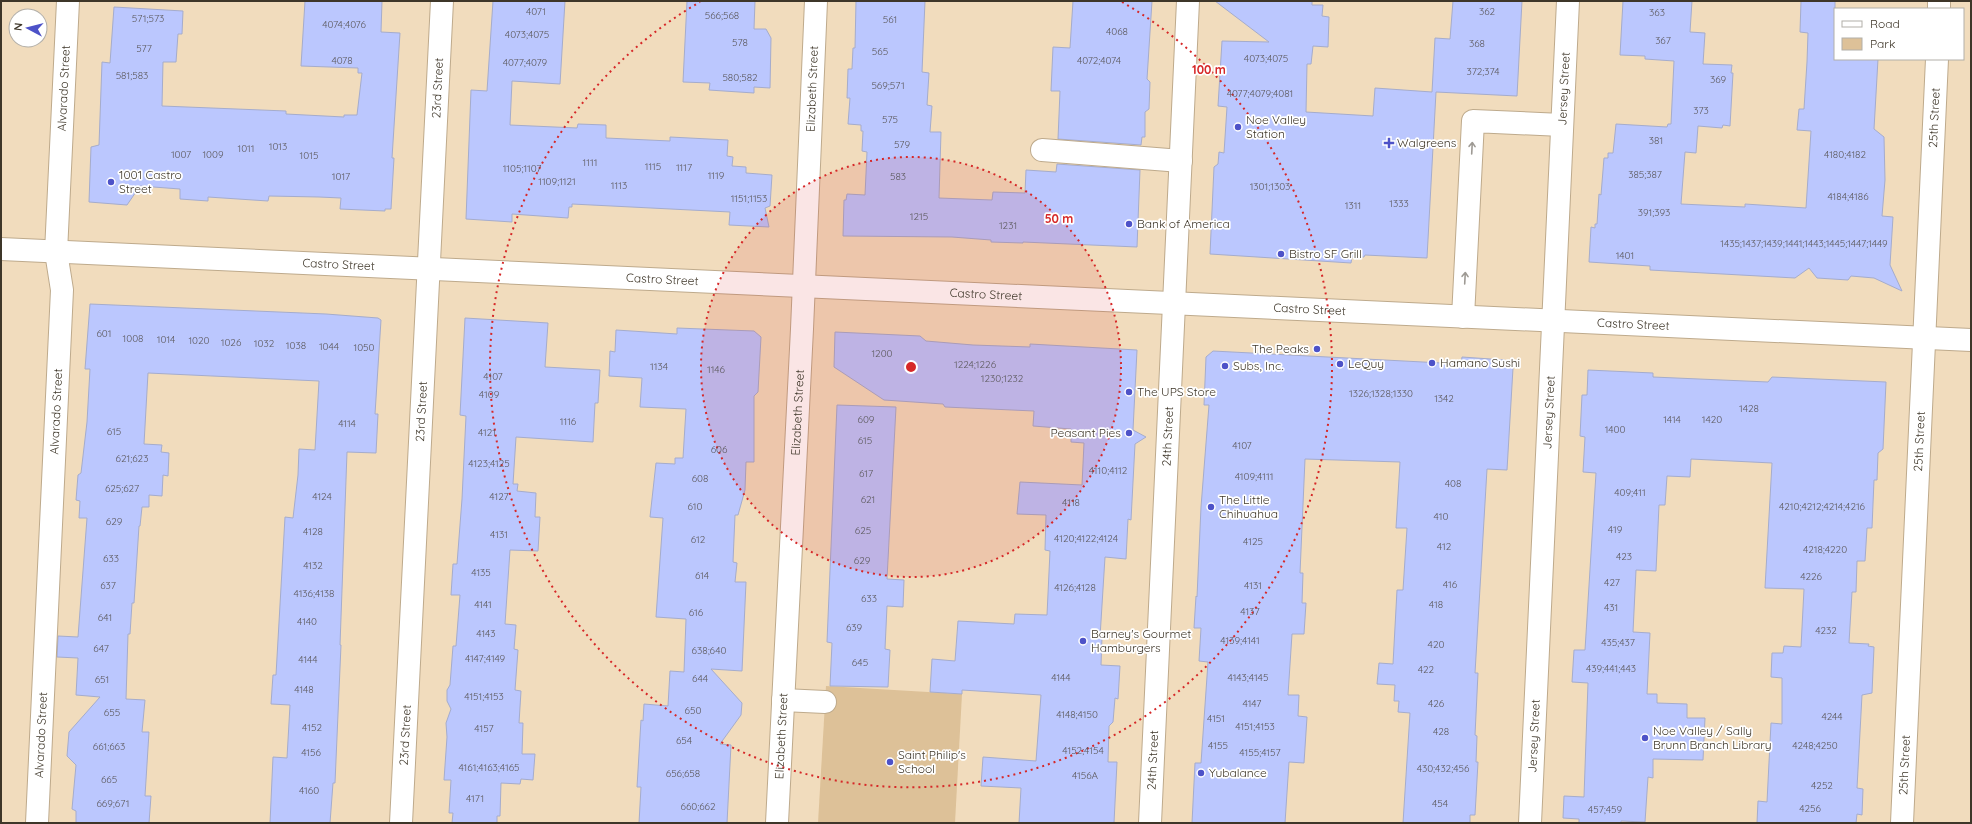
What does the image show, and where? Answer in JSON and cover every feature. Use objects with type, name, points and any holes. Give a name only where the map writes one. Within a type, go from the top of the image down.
[{"type":"street","name":"Alvarado Street","points":[[37,823],[62,290],[56,252],[68,1]]},
{"type":"street","name":"23rd Street","points":[[401,823],[430,269],[442,1]]},
{"type":"street","name":"Elizabeth Street","points":[[777,823],[804,286],[816,1]]},
{"type":"street","name":"24th Street","points":[[1150,823],[1188,1]]},
{"type":"street","name":"Jersey Street","points":[[1530,823],[1568,1]]},
{"type":"street","name":"25th Street","points":[[1902,823],[1937,60]]},
{"type":"street","points":[[1462,317],[1473,121],[1562,125]]},
{"type":"street","points":[[1042,150],[1181,161]]},
{"type":"street","name":"Castro Street","points":[[1,249],[1971,340]]},
{"type":"street","points":[[783,700],[825,702]]},
{"type":"green space","name":"Saint Philip's School","points":[[826,686],[962,694],[955,823],[818,823]]},
{"type":"building","points":[[305,1],[382,1],[381,32],[400,33],[392,158],[394,158],[391,209],[385,209],[385,211],[340,209],[341,198],[269,196],[268,201],[208,197],[208,201],[180,199],[180,189],[140,186],[127,205],[89,202],[91,147],[99,145],[102,62],[110,63],[114,7],[183,11],[182,34],[178,34],[176,62],[163,62],[162,106],[286,111],[286,114],[344,117],[344,115],[357,115],[362,73],[358,73],[358,68],[301,66]]},
{"type":"building","points":[[493,1],[565,1],[560,84],[512,81],[510,125],[577,128],[578,124],[606,125],[606,138],[670,141],[670,137],[728,140],[727,156],[733,157],[732,166],[746,167],[746,173],[772,175],[770,206],[765,208],[769,227],[729,225],[730,212],[572,204],[572,207],[569,207],[568,218],[512,214],[512,222],[466,219],[471,90],[487,91]]},
{"type":"building","points":[[687,1],[755,1],[754,29],[766,29],[771,38],[770,88],[754,87],[754,93],[709,90],[710,83],[683,82]]},
{"type":"building","points":[[856,1],[925,1],[922,72],[929,73],[927,105],[932,106],[930,132],[941,132],[939,198],[992,200],[993,192],[1025,193],[1026,170],[1056,172],[1057,164],[1140,170],[1137,247],[991,242],[991,240],[952,237],[843,236],[844,200],[846,200],[847,194],[865,195],[867,152],[862,151],[863,131],[861,131],[861,125],[848,124],[850,98],[847,98],[848,69],[852,69],[853,48],[855,48]]},
{"type":"building","points":[[1073,1],[1152,1],[1147,79],[1150,82],[1149,109],[1145,112],[1145,137],[1142,137],[1141,145],[1058,139],[1060,91],[1051,91],[1053,47],[1070,48]]},
{"type":"building","points":[[1215,1],[1312,1],[1312,5],[1323,5],[1322,16],[1329,17],[1328,47],[1313,46],[1311,64],[1307,64],[1306,112],[1373,116],[1375,88],[1432,92],[1435,38],[1450,39],[1453,1],[1522,1],[1517,96],[1436,92],[1427,258],[1365,255],[1364,257],[1352,257],[1351,263],[1210,254],[1214,167],[1218,164],[1219,152],[1224,153],[1227,107],[1218,106],[1222,41],[1269,42]]},
{"type":"building","points":[[1623,1],[1692,1],[1690,32],[1705,33],[1703,64],[1732,65],[1731,73],[1733,73],[1730,126],[1723,125],[1722,128],[1698,126],[1696,153],[1685,152],[1681,204],[1745,207],[1745,204],[1806,208],[1811,131],[1797,130],[1799,109],[1804,109],[1808,33],[1800,32],[1801,1],[1835,1],[1834,60],[1878,60],[1874,129],[1884,137],[1885,180],[1882,216],[1893,217],[1890,265],[1902,291],[1874,278],[1851,276],[1848,280],[1817,278],[1809,268],[1795,278],[1650,270],[1650,266],[1589,262],[1591,227],[1595,228],[1595,224],[1597,224],[1604,158],[1608,158],[1608,153],[1613,153],[1616,124],[1667,127],[1668,124],[1671,124],[1674,61],[1645,59],[1645,56],[1620,55]]},
{"type":"building","points":[[90,304],[326,314],[378,318],[381,320],[375,414],[378,414],[376,453],[347,452],[335,783],[333,783],[330,823],[270,823],[273,757],[287,758],[290,705],[271,704],[273,675],[276,675],[285,517],[293,518],[298,475],[299,449],[315,450],[319,381],[148,373],[144,444],[162,445],[161,452],[169,453],[168,476],[163,475],[162,496],[149,495],[149,507],[142,507],[139,526],[134,603],[132,603],[130,634],[128,634],[126,699],[145,700],[142,732],[149,732],[145,796],[151,796],[149,823],[76,823],[76,811],[72,809],[76,765],[67,756],[69,732],[100,697],[76,695],[78,658],[57,657],[58,636],[78,637],[87,518],[79,518],[80,501],[76,500],[78,475],[81,473],[87,422],[90,369],[85,369]]},
{"type":"building","points":[[465,318],[548,323],[545,367],[600,370],[598,403],[595,403],[593,442],[516,437],[513,484],[518,484],[517,491],[536,493],[535,517],[540,517],[538,551],[510,550],[505,624],[516,625],[514,649],[518,650],[515,690],[521,691],[519,723],[523,723],[522,754],[535,754],[533,780],[521,779],[520,784],[501,783],[500,816],[497,816],[497,823],[452,823],[453,813],[449,813],[451,780],[444,780],[447,737],[446,723],[451,709],[447,701],[447,690],[450,685],[453,646],[456,646],[460,595],[451,595],[453,564],[457,564],[462,499],[466,416],[460,415]]},
{"type":"building","points":[[677,328],[754,331],[761,337],[758,392],[754,396],[754,462],[746,462],[745,490],[738,515],[735,515],[733,562],[737,563],[735,582],[746,582],[742,671],[711,669],[742,703],[741,715],[720,744],[731,745],[727,823],[639,823],[641,787],[637,787],[641,720],[643,721],[644,704],[668,706],[670,671],[684,672],[686,619],[656,617],[663,518],[650,517],[656,463],[675,464],[675,458],[683,458],[686,409],[640,407],[642,378],[609,376],[610,351],[615,352],[616,330],[677,334]]},
{"type":"building","points":[[835,332],[920,336],[926,341],[973,345],[1030,347],[1030,344],[1137,350],[1133,430],[1146,437],[1135,444],[1131,520],[1128,519],[1126,559],[1105,557],[1100,637],[1102,637],[1101,665],[1120,666],[1118,699],[1115,698],[1113,722],[1109,726],[1108,762],[1117,762],[1114,823],[1019,823],[1021,788],[981,786],[983,757],[1036,761],[1041,695],[962,690],[962,694],[930,692],[932,659],[955,661],[958,621],[1014,624],[1015,614],[1047,615],[1050,551],[1045,550],[1046,515],[1017,514],[1020,482],[1082,485],[1084,443],[1071,442],[1071,429],[1033,426],[1034,411],[945,407],[943,404],[884,400],[834,367]]},
{"type":"building","points":[[1213,351],[1461,364],[1462,357],[1505,360],[1513,368],[1507,470],[1487,469],[1475,673],[1478,673],[1475,735],[1477,736],[1476,762],[1478,762],[1475,815],[1470,815],[1470,823],[1403,823],[1410,713],[1398,712],[1399,701],[1394,701],[1395,685],[1377,684],[1379,663],[1393,664],[1397,590],[1403,590],[1407,528],[1396,528],[1400,462],[1305,459],[1300,573],[1303,573],[1302,603],[1306,603],[1304,634],[1292,634],[1288,695],[1299,695],[1298,716],[1307,717],[1304,763],[1289,762],[1285,823],[1192,823],[1195,763],[1201,763],[1208,662],[1199,661],[1201,628],[1194,628],[1209,405],[1204,405],[1206,357]]},
{"type":"building","points":[[1588,370],[1653,373],[1653,377],[1768,382],[1772,377],[1886,382],[1883,449],[1878,453],[1877,480],[1874,480],[1872,528],[1867,528],[1865,561],[1857,561],[1856,592],[1852,592],[1849,643],[1869,644],[1868,646],[1874,647],[1872,693],[1862,695],[1857,788],[1863,789],[1862,815],[1857,814],[1856,823],[1757,823],[1758,801],[1767,802],[1771,723],[1782,724],[1782,678],[1771,677],[1772,653],[1783,653],[1784,646],[1801,647],[1804,589],[1765,588],[1772,463],[1691,459],[1690,477],[1667,476],[1665,505],[1659,505],[1656,571],[1636,570],[1633,632],[1650,633],[1647,694],[1657,694],[1657,703],[1687,704],[1687,718],[1705,718],[1703,760],[1653,759],[1653,778],[1648,777],[1645,822],[1621,821],[1621,823],[1579,823],[1579,819],[1563,818],[1564,796],[1584,797],[1588,683],[1572,682],[1574,650],[1585,650],[1596,473],[1583,472],[1585,437],[1580,436],[1582,395],[1587,395]]},
{"type":"building","points":[[837,405],[896,407],[887,579],[904,580],[903,607],[887,606],[885,649],[890,650],[888,687],[830,686],[832,643],[827,642]]},
{"type":"place","name":"Noe Valley Station","points":[[1238,127]]},
{"type":"place","name":"Walgreens","points":[[1389,143]]},
{"type":"place","name":"1001 Castro Street","points":[[111,182]]},
{"type":"place","name":"Bank of America","points":[[1129,224]]},
{"type":"place","name":"Bistro SF Grill","points":[[1281,254]]},
{"type":"place","name":"The Peaks","points":[[1317,349]]},
{"type":"place","name":"Hamano Sushi","points":[[1432,363]]},
{"type":"place","name":"LeQuy","points":[[1340,364]]},
{"type":"place","name":"Subs, Inc.","points":[[1225,366]]},
{"type":"place","name":"The UPS Store","points":[[1129,392]]},
{"type":"place","name":"Peasant Pies","points":[[1129,433]]},
{"type":"place","name":"The Little Chihuahua","points":[[1211,507]]},
{"type":"place","name":"Barney's Gourmet Hamburgers","points":[[1083,641]]},
{"type":"place","name":"Noe Valley / Sally Brunn Branch Library","points":[[1645,738]]},
{"type":"place","name":"Saint Philip's School","points":[[890,762]]},
{"type":"place","name":"Yubalance","points":[[1201,773]]}]
